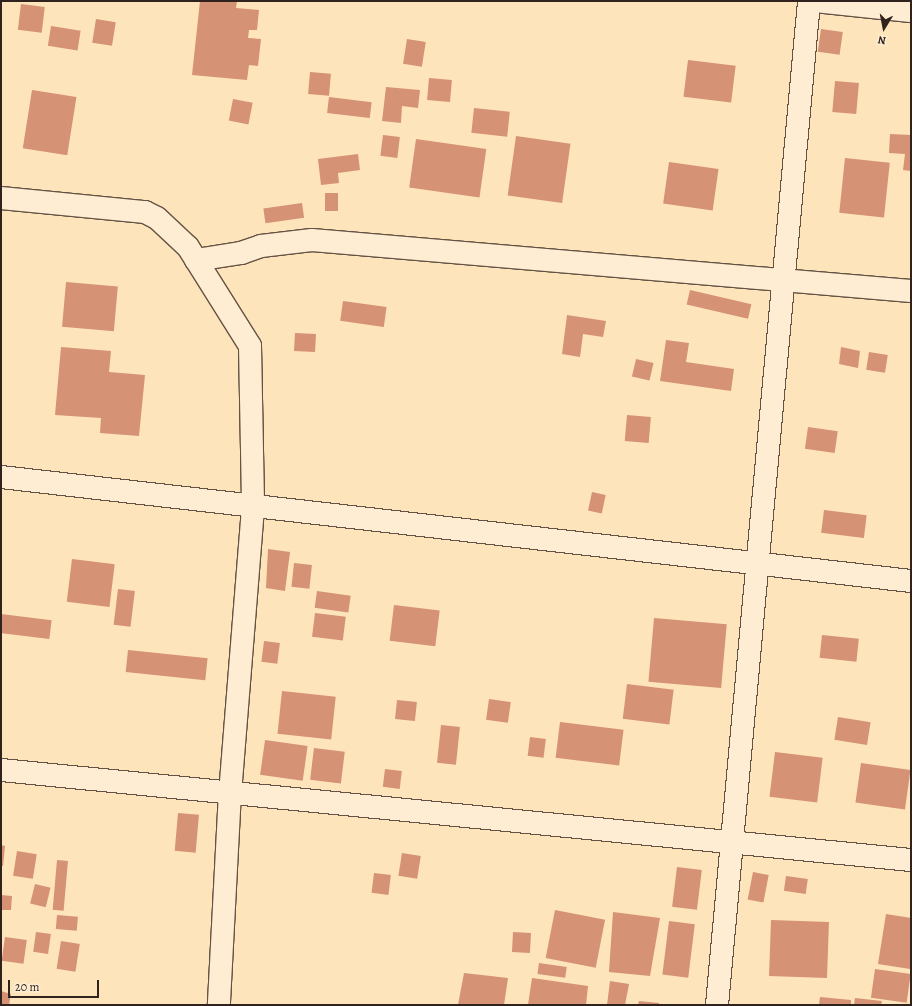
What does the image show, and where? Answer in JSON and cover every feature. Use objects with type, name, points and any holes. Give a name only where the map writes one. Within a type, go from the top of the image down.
[{"type":"street","points":[[717,1005],[735,841],[782,278],[809,1]]},
{"type":"street","points":[[814,1],[911,11]]},
{"type":"street","points":[[1,198],[145,212],[169,226],[196,260],[250,346],[253,508],[230,792],[219,1005]]},
{"type":"street","points":[[196,260],[241,253],[261,246],[312,240],[782,278],[911,291]]},
{"type":"street","points":[[1,477],[253,508],[759,562],[911,581]]},
{"type":"street","points":[[1,770],[735,841],[911,860]]},
{"type":"building","points":[[200,1],[237,1],[236,8],[259,10],[257,30],[249,30],[248,38],[261,39],[258,66],[249,65],[247,80],[192,75]]},
{"type":"building","points":[[21,4],[45,7],[42,33],[18,30]]},
{"type":"building","points":[[96,19],[116,22],[112,46],[92,43]]},
{"type":"building","points":[[51,26],[81,31],[78,50],[48,46]]},
{"type":"building","points":[[821,29],[843,32],[840,55],[818,52]]},
{"type":"building","points":[[407,39],[426,42],[422,67],[403,64]]},
{"type":"building","points":[[688,60],[736,66],[731,103],[683,97]]},
{"type":"building","points":[[310,72],[331,74],[329,96],[308,94]]},
{"type":"building","points":[[429,78],[452,80],[450,102],[427,100]]},
{"type":"building","points":[[835,81],[859,83],[856,114],[832,112]]},
{"type":"building","points":[[386,87],[420,90],[418,108],[402,106],[401,123],[382,121]]},
{"type":"building","points":[[32,90],[76,97],[67,155],[23,148]]},
{"type":"building","points":[[329,97],[372,102],[370,118],[327,113]]},
{"type":"building","points":[[233,99],[253,103],[248,124],[229,121]]},
{"type":"building","points":[[474,108],[510,112],[507,137],[471,133]]},
{"type":"building","points":[[890,134],[911,135],[911,171],[903,170],[905,154],[889,153]]},
{"type":"building","points":[[383,135],[400,137],[397,158],[380,156]]},
{"type":"building","points":[[516,136],[570,144],[562,203],[508,195]]},
{"type":"building","points":[[416,139],[486,149],[479,197],[409,188]]},
{"type":"building","points":[[358,154],[360,170],[338,173],[339,183],[321,185],[318,159]]},
{"type":"building","points":[[845,158],[890,163],[884,217],[839,213]]},
{"type":"building","points":[[669,162],[719,169],[713,211],[663,204]]},
{"type":"building","points":[[325,193],[338,193],[338,211],[325,211]]},
{"type":"building","points":[[302,203],[304,218],[265,223],[263,208]]},
{"type":"building","points":[[66,282],[118,287],[114,331],[62,327]]},
{"type":"building","points":[[690,290],[751,304],[748,319],[687,305]]},
{"type":"building","points":[[343,301],[387,307],[384,327],[340,321]]},
{"type":"building","points":[[567,315],[606,321],[603,337],[583,334],[580,357],[562,354]]},
{"type":"building","points":[[295,333],[316,334],[315,352],[294,351]]},
{"type":"building","points":[[666,340],[689,343],[686,362],[734,369],[731,391],[660,381]]},
{"type":"building","points":[[61,347],[111,351],[109,372],[145,375],[139,436],[100,433],[101,418],[55,415]]},
{"type":"building","points":[[841,347],[860,351],[858,368],[839,364]]},
{"type":"building","points":[[869,352],[888,355],[885,373],[866,370]]},
{"type":"building","points":[[636,359],[654,363],[649,381],[632,377]]},
{"type":"building","points":[[627,415],[651,417],[649,443],[625,441]]},
{"type":"building","points":[[808,427],[838,431],[835,453],[805,449]]},
{"type":"building","points":[[592,492],[606,495],[602,513],[588,511]]},
{"type":"building","points":[[824,510],[867,515],[864,538],[821,533]]},
{"type":"building","points":[[268,549],[290,552],[285,591],[266,588]]},
{"type":"building","points":[[72,559],[115,564],[109,607],[67,602]]},
{"type":"building","points":[[294,563],[312,565],[309,589],[291,587]]},
{"type":"building","points":[[118,589],[135,591],[130,627],[114,625]]},
{"type":"building","points":[[317,591],[351,596],[348,613],[315,608]]},
{"type":"building","points":[[394,605],[440,611],[435,646],[390,641]]},
{"type":"building","points":[[315,613],[346,617],[343,641],[312,637]]},
{"type":"building","points":[[1,614],[52,620],[49,639],[1,633]]},
{"type":"building","points":[[654,618],[727,624],[721,688],[648,682]]},
{"type":"building","points":[[822,635],[859,639],[856,662],[820,658]]},
{"type":"building","points":[[264,641],[280,643],[277,664],[261,662]]},
{"type":"building","points":[[128,650],[208,658],[205,680],[126,672]]},
{"type":"building","points":[[627,684],[674,690],[669,724],[623,719]]},
{"type":"building","points":[[282,691],[336,697],[331,739],[278,734]]},
{"type":"building","points":[[489,699],[511,702],[508,723],[486,720]]},
{"type":"building","points":[[397,700],[417,702],[415,721],[395,719]]},
{"type":"building","points":[[838,717],[871,722],[867,745],[834,740]]},
{"type":"building","points":[[560,722],[624,730],[619,766],[556,758]]},
{"type":"building","points":[[441,725],[460,727],[456,765],[437,763]]},
{"type":"building","points":[[530,737],[546,739],[544,758],[528,756]]},
{"type":"building","points":[[265,740],[308,746],[303,781],[260,775]]},
{"type":"building","points":[[314,748],[345,752],[341,784],[310,780]]},
{"type":"building","points":[[775,752],[823,758],[817,803],[770,797]]},
{"type":"building","points":[[861,763],[911,770],[905,810],[855,803]]},
{"type":"building","points":[[385,769],[402,771],[400,789],[383,787]]},
{"type":"building","points":[[178,813],[199,815],[196,853],[175,851]]},
{"type":"building","points":[[1,845],[5,846],[3,866],[1,866]]},
{"type":"building","points":[[17,851],[37,854],[33,879],[13,876]]},
{"type":"building","points":[[402,853],[421,856],[417,879],[398,876]]},
{"type":"building","points":[[57,860],[68,861],[64,911],[53,910]]},
{"type":"building","points":[[677,867],[702,870],[697,910],[672,907]]},
{"type":"building","points":[[753,872],[769,875],[763,903],[748,899]]},
{"type":"building","points":[[374,873],[391,875],[388,895],[372,893]]},
{"type":"building","points":[[786,876],[808,879],[806,894],[784,891]]},
{"type":"building","points":[[35,884],[51,888],[46,907],[30,903]]},
{"type":"building","points":[[1,895],[12,896],[11,910],[1,910]]},
{"type":"building","points":[[555,910],[605,920],[596,968],[546,958]]},
{"type":"building","points":[[613,912],[660,918],[650,976],[609,972]]},
{"type":"building","points":[[886,914],[911,918],[910,969],[878,964]]},
{"type":"building","points":[[57,915],[78,917],[77,931],[56,929]]},
{"type":"building","points":[[771,920],[829,922],[827,978],[769,976]]},
{"type":"building","points":[[669,921],[695,924],[688,978],[662,975]]},
{"type":"building","points":[[36,932],[51,934],[48,954],[33,952]]},
{"type":"building","points":[[513,932],[531,933],[530,953],[512,952]]},
{"type":"building","points":[[5,937],[27,940],[23,964],[2,961]]},
{"type":"building","points":[[61,941],[80,944],[75,972],[57,969]]},
{"type":"building","points":[[539,963],[567,967],[565,978],[537,974]]},
{"type":"building","points":[[875,969],[911,974],[907,1003],[871,998]]},
{"type":"building","points":[[464,973],[508,978],[504,1005],[458,1005]]},
{"type":"building","points":[[532,978],[588,986],[586,1005],[528,1005]]},
{"type":"building","points":[[610,981],[629,984],[625,1005],[607,1005]]},
{"type":"building","points":[[1,991],[11,994],[9,1005],[1,1005]]},
{"type":"building","points":[[820,997],[851,1000],[851,1005],[819,1005]]},
{"type":"building","points":[[855,998],[882,1001],[881,1005],[854,1005]]},
{"type":"building","points":[[639,1001],[659,1003],[659,1005],[638,1005]]}]
